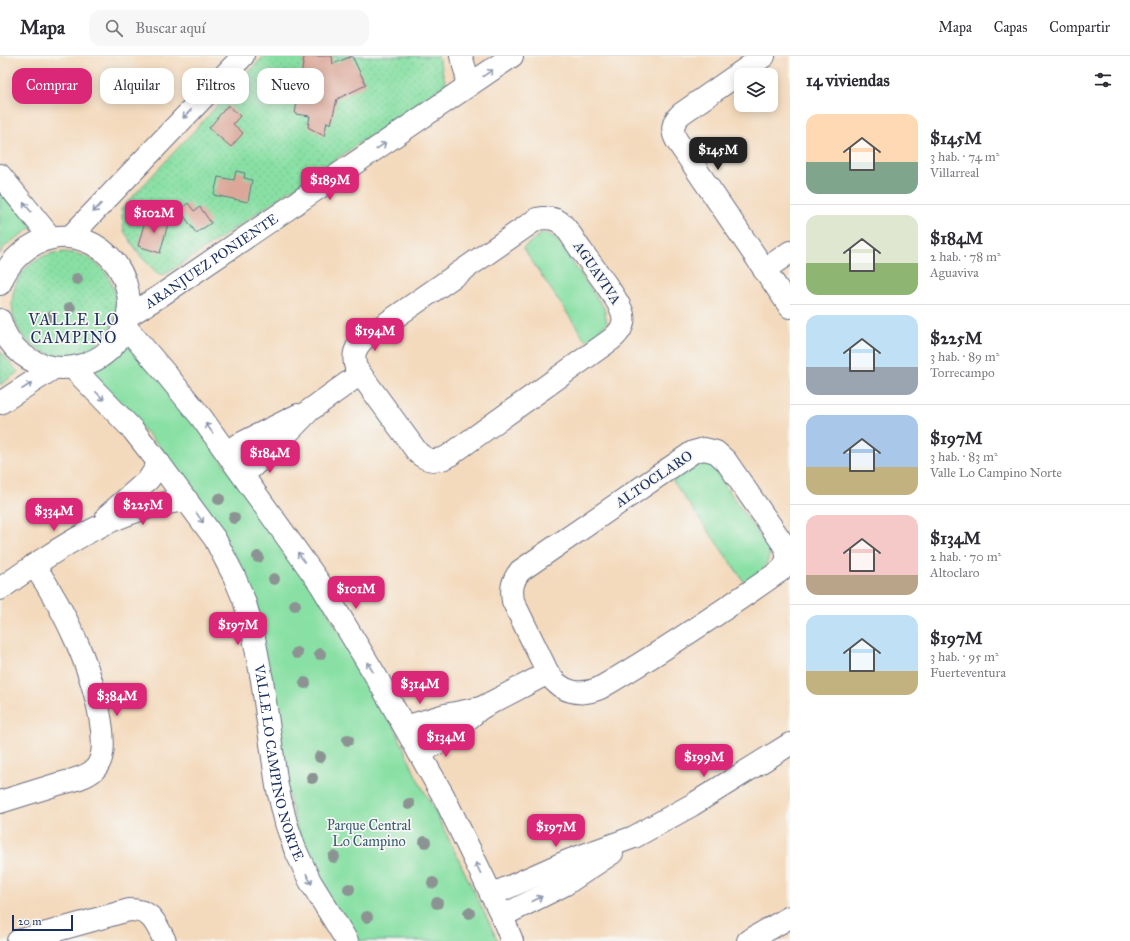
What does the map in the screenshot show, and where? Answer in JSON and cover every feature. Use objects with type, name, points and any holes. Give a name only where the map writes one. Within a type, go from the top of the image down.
[{"type":"street","points":[[61,238],[243,56]]},
{"type":"street","points":[[461,56],[466,76],[466,88]]},
{"type":"street","name":"ARANJUEZ PONIENTE","points":[[126,321],[160,296],[512,56]]},
{"type":"street","points":[[764,56],[681,114],[674,122],[673,132],[677,141],[790,307]]},
{"type":"street","points":[[0,175],[61,238]]},
{"type":"street","name":"AGUAVIVA","points":[[544,218],[557,220],[563,224],[622,311],[623,322],[621,329],[612,339],[447,457],[442,459],[430,460],[423,458],[418,453],[360,374],[356,368],[354,354],[356,348],[365,338],[531,223],[544,218]]},
{"type":"street","points":[[0,284],[6,270],[14,258],[25,249],[38,242],[61,238],[85,241],[99,248],[111,258],[120,270],[126,285],[129,300],[126,321],[118,339],[110,349],[99,358],[86,364],[63,368],[41,365],[17,350],[8,339],[0,320]]},
{"type":"street","points":[[764,270],[790,252]]},
{"type":"street","points":[[126,321],[226,451],[321,585],[405,727],[444,797],[502,916],[512,941]]},
{"type":"street","points":[[0,403],[63,368]]},
{"type":"street","name":"VALLE LO CAMPINO NORTE","points":[[63,368],[133,430],[215,539],[234,576],[244,600],[252,627],[262,680],[277,786],[286,823],[295,849],[310,881],[347,941]]},
{"type":"street","points":[[243,475],[274,447],[310,410],[360,374]]},
{"type":"street","points":[[226,451],[310,410]]},
{"type":"street","name":"ALTOCLARO","points":[[704,449],[716,452],[726,460],[784,545],[787,552],[785,566],[780,571],[665,650],[600,688],[583,693],[567,690],[553,680],[548,673],[513,601],[512,585],[515,577],[520,571],[693,452],[704,449]]},
{"type":"street","points":[[0,589],[34,565],[93,528],[145,483],[159,463]]},
{"type":"street","points":[[93,528],[151,506],[187,500]]},
{"type":"street","points":[[0,802],[87,775],[100,764],[102,759],[103,739],[101,723],[98,703],[91,680],[67,621],[34,565]]},
{"type":"street","points":[[420,753],[453,732],[481,708],[548,673]]},
{"type":"street","points":[[405,727],[445,714],[481,708]]},
{"type":"street","points":[[491,895],[570,860],[634,836],[692,805],[790,744]]},
{"type":"street","points":[[502,916],[564,885],[610,855],[634,836]]},
{"type":"street","points":[[18,941],[129,910],[138,910],[150,916],[166,941]]},
{"type":"street","points":[[748,941],[790,917]]},
{"type":"green space","points":[[264,56],[438,56],[446,84],[219,239],[164,275],[158,274],[142,258],[124,231],[121,209],[219,104],[249,104],[249,72]]},
{"type":"green space","points":[[0,189],[34,226],[5,246],[0,254]]},
{"type":"green space","points":[[541,234],[548,234],[556,239],[604,308],[607,323],[595,335],[586,341],[523,248]]},
{"type":"green space","points":[[64,252],[84,256],[101,267],[112,284],[116,304],[112,324],[101,341],[84,352],[64,356],[44,352],[27,341],[16,324],[12,304],[16,284],[27,267],[44,256]]},
{"type":"green space","name":"Parque Central Lo Campino","points":[[132,335],[314,589],[395,728],[415,774],[436,813],[498,941],[357,941],[305,860],[223,534],[200,499],[161,448],[88,372]]},
{"type":"green space","points":[[0,351],[18,372],[0,385]]},
{"type":"green space","points":[[699,461],[711,465],[770,551],[765,567],[745,583],[670,477]]},
{"type":"building","points":[[332,56],[333,64],[352,56],[366,85],[337,99],[331,124],[327,122],[324,136],[308,127],[310,116],[295,114],[297,104],[324,104],[324,68],[302,68],[304,57]]},
{"type":"building","points":[[228,105],[240,116],[233,124],[243,133],[231,147],[209,128]]},
{"type":"building","points":[[236,171],[245,173],[244,178],[252,180],[248,202],[214,195],[218,177],[234,180]]},
{"type":"building","points":[[188,203],[194,211],[200,207],[211,223],[196,233],[180,210]]},
{"type":"building","points":[[151,214],[169,220],[160,253],[138,246],[144,224],[148,225]]},
{"type":"district","name":"VALLE LO CAMPINO","points":[[74,328]]}]
